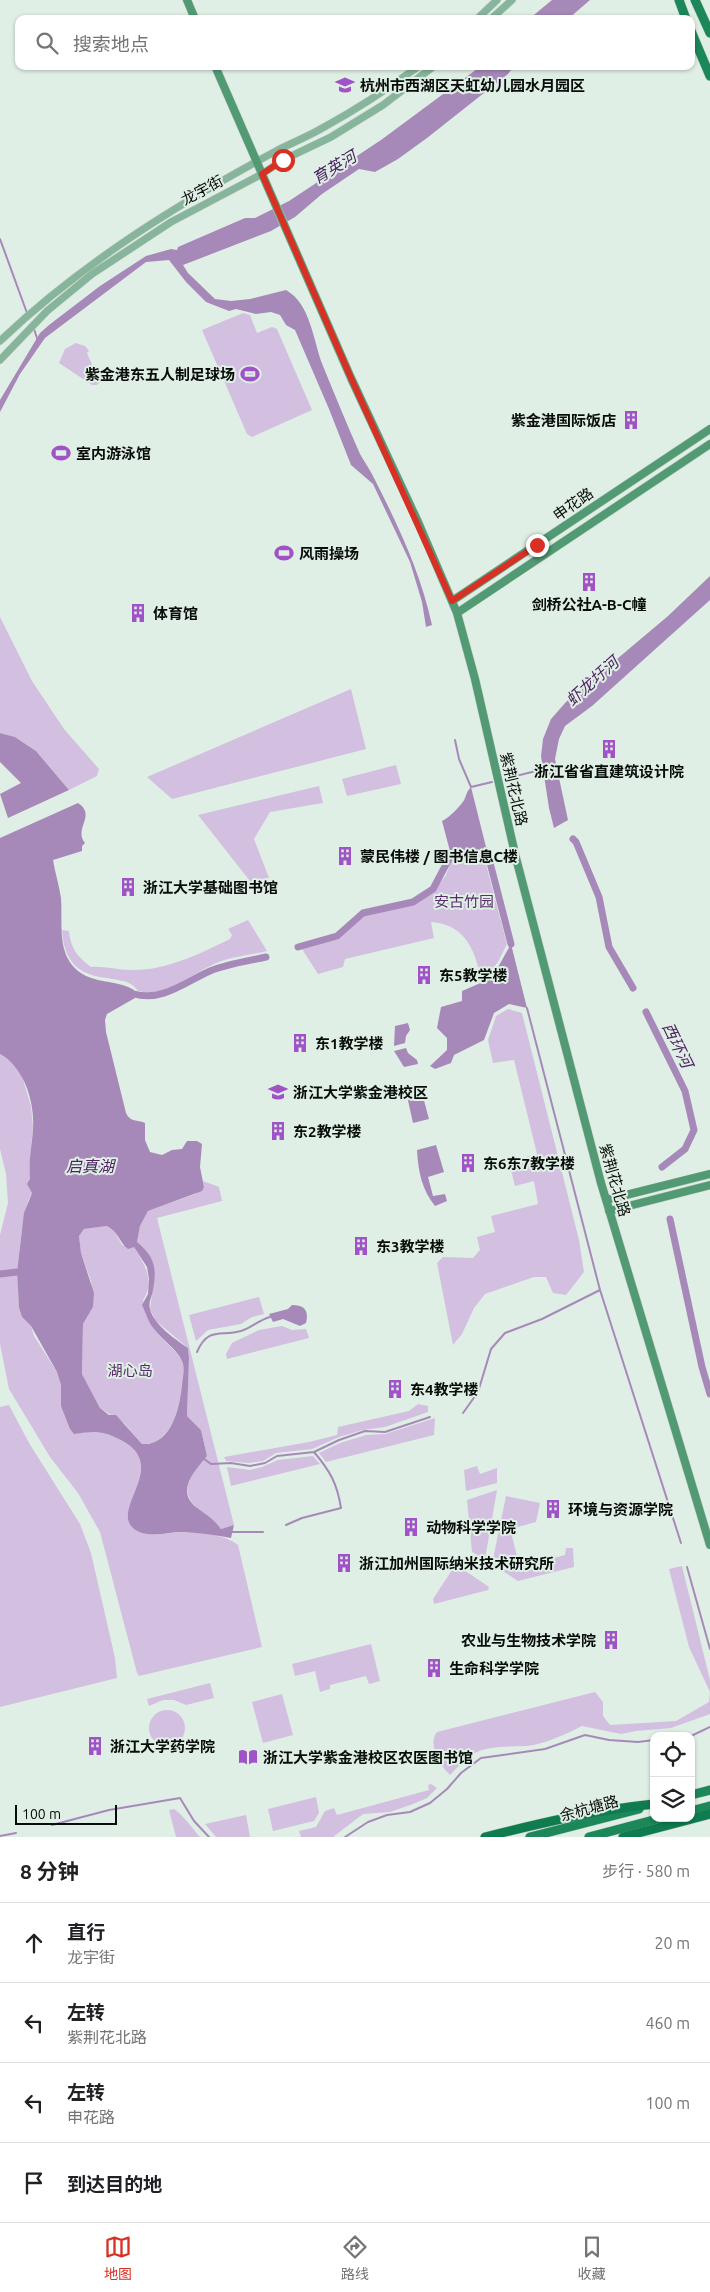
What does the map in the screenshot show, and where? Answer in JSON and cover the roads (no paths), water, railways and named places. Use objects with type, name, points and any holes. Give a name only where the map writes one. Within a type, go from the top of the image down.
[{"type":"highway","points":[[485,1837],[586,1814],[650,1806]]},
{"type":"highway","points":[[623,1837],[710,1814]]},
{"type":"main road","points":[[187,0],[193,15]]},
{"type":"main road","points":[[678,0],[684,15]]},
{"type":"main road","points":[[696,0],[710,33]]},
{"type":"main road","points":[[695,40],[710,76]]},
{"type":"main road","name":"紫荆花北路","points":[[217,70],[351,378],[457,613],[475,679],[521,876],[606,1200],[710,1545]]},
{"type":"main road","name":"申花路","points":[[452,601],[710,429]]},
{"type":"main road","name":"申花路","points":[[457,613],[710,444]]},
{"type":"main road","points":[[606,1200],[710,1174]]},
{"type":"main road","points":[[609,1211],[710,1185]]},
{"type":"main road","points":[[695,1794],[710,1790]]},
{"type":"main road","name":"余杭塘路","points":[[530,1837],[650,1806]]},
{"type":"main road","points":[[695,1809],[710,1806]]},
{"type":"main road","name":"余杭塘路","points":[[589,1837],[650,1821]]},
{"type":"street","points":[[481,15],[497,0]]},
{"type":"street","points":[[496,15],[512,0]]},
{"type":"street","name":"龙宇街","points":[[0,341],[41,304],[99,259],[164,216],[377,97],[414,70]]},
{"type":"street","name":"龙宇街","points":[[0,360],[47,311],[92,274],[171,222],[262,174],[283,160],[331,137],[375,110],[429,70]]},
{"type":"water","points":[[552,0],[590,0],[573,15],[534,15]]},
{"type":"water","points":[[476,70],[511,70],[398,159],[375,172],[359,169],[322,194],[295,217],[271,231],[183,265],[188,273],[215,299],[231,301],[250,299],[286,290],[301,304],[310,324],[323,366],[355,443],[401,533],[422,587],[432,625],[426,627],[422,602],[410,562],[373,484],[351,465],[295,330],[286,325],[280,315],[271,312],[256,314],[236,309],[229,311],[206,302],[186,282],[169,260],[146,262],[45,338],[20,374],[0,412],[0,400],[40,333],[100,286],[146,256],[171,249],[177,250],[178,247],[245,218],[255,218],[289,201],[381,140]]},
{"type":"water","points":[[710,576],[710,600],[592,706],[565,726],[559,739],[555,759],[568,820],[554,828],[541,756],[543,739],[551,719],[566,702],[668,616]]},
{"type":"water","points":[[0,733],[15,737],[36,751],[69,790],[8,818],[0,794],[21,783],[0,762]]},
{"type":"water","points":[[471,787],[487,851],[467,849],[459,854],[451,855],[442,821],[458,808]]},
{"type":"water","name":"启真湖","points":[[78,803],[83,808],[85,817],[82,838],[85,843],[82,846],[82,851],[53,860],[61,898],[65,952],[69,961],[76,969],[86,976],[134,990],[135,998],[107,1014],[105,1020],[106,1032],[126,1113],[132,1120],[145,1123],[145,1140],[150,1152],[162,1155],[172,1150],[182,1149],[187,1141],[197,1141],[202,1144],[200,1167],[204,1187],[202,1191],[148,1211],[140,1226],[137,1242],[148,1253],[153,1263],[155,1275],[153,1293],[149,1304],[152,1315],[166,1331],[188,1348],[187,1416],[201,1430],[207,1456],[193,1474],[187,1487],[187,1494],[190,1501],[221,1529],[234,1525],[231,1538],[185,1532],[145,1534],[133,1528],[128,1520],[129,1509],[141,1474],[140,1461],[135,1450],[108,1434],[93,1432],[74,1434],[70,1429],[61,1406],[61,1385],[57,1372],[31,1326],[22,1317],[19,1308],[17,1272],[24,1213],[32,1193],[27,1184],[30,1179],[33,1119],[30,1097],[22,1076],[16,1067],[0,1054],[0,838]],"holes":[[[107,1226],[111,1228],[128,1249],[134,1247],[147,1267],[149,1279],[148,1294],[142,1305],[152,1326],[177,1352],[183,1364],[184,1372],[176,1413],[167,1432],[161,1439],[152,1443],[142,1444],[116,1415],[109,1415],[100,1408],[82,1374],[83,1324],[93,1307],[94,1293],[81,1253],[79,1236],[84,1229]]]},
{"type":"water","points":[[511,944],[527,1008],[509,1004],[494,1013],[484,1040],[454,1055],[451,1063],[435,1069],[430,1066],[447,1050],[447,1038],[437,1028],[441,1007],[462,1001],[462,991],[492,978]]},
{"type":"water","points":[[408,1023],[410,1030],[406,1036],[405,1043],[394,1046],[395,1026]]},
{"type":"water","points":[[406,1048],[408,1053],[417,1060],[418,1064],[404,1067],[394,1051]]},
{"type":"water","points":[[422,1093],[429,1119],[413,1123],[407,1096]]},
{"type":"water","points":[[436,1145],[444,1172],[428,1177],[433,1196],[445,1194],[447,1201],[435,1206],[422,1180],[417,1150]]},
{"type":"water","points":[[292,1305],[300,1306],[305,1310],[307,1315],[306,1323],[300,1326],[283,1319],[273,1322],[269,1314],[288,1309]]},
{"type":"waterway","points":[[0,239],[27,313]]},
{"type":"waterway","points":[[34,329],[38,341]]},
{"type":"waterway","points":[[455,740],[459,759],[471,787],[492,782]]},
{"type":"waterway","name":"虾龙圩河","points":[[504,779],[544,769]]},
{"type":"waterway","name":"西环河","points":[[573,839],[576,842],[599,897],[609,947],[633,988]]},
{"type":"waterway","points":[[487,851],[511,944]]},
{"type":"waterway","points":[[298,947],[337,936],[363,913],[413,902],[433,889],[451,855]]},
{"type":"waterway","points":[[134,994],[144,996],[164,993],[210,971],[266,957]]},
{"type":"waterway","points":[[527,1008],[600,1290],[681,1543]]},
{"type":"waterway","name":"西环河","points":[[646,1012],[685,1091],[694,1130],[685,1149],[662,1167]]},
{"type":"waterway","name":"西环河","points":[[670,1219],[702,1367],[710,1394]]},
{"type":"waterway","points":[[0,1274],[17,1272]]},
{"type":"waterway","points":[[463,1413],[478,1392],[491,1349],[505,1333],[542,1319],[600,1290]]},
{"type":"waterway","points":[[197,1352],[201,1344],[210,1336],[241,1331],[270,1317]]},
{"type":"waterway","points":[[204,1459],[211,1464],[231,1463],[250,1466],[265,1463],[277,1456],[314,1452],[339,1440],[365,1431],[385,1432],[430,1417]]},
{"type":"waterway","points":[[286,1525],[302,1518],[341,1508],[332,1478],[314,1452]]},
{"type":"waterway","points":[[232,1532],[263,1532]]},
{"type":"waterway","points":[[687,1567],[710,1649]]},
{"type":"waterway","points":[[695,1734],[710,1727]]},
{"type":"waterway","points":[[345,1837],[368,1822],[387,1815],[410,1812],[430,1803],[447,1789],[461,1773],[481,1758],[545,1749],[585,1735],[609,1740],[638,1742],[650,1740]]},
{"type":"waterway","points":[[52,1825],[109,1810],[180,1798],[194,1821],[209,1837]]},
{"type":"waterway","points":[[0,1836],[16,1833]]},
{"type":"place","name":"杭州市西湖区天虹幼儿园水月园区","points":[[345,85]]},
{"type":"place","name":"紫金港东五人制足球场","points":[[250,374]]},
{"type":"place","name":"紫金港国际饭店","points":[[631,420]]},
{"type":"place","name":"室内游泳馆","points":[[61,453]]},
{"type":"place","name":"风雨操场","points":[[284,553]]},
{"type":"place","name":"剑桥公社A-B-C幢","points":[[589,582]]},
{"type":"place","name":"体育馆","points":[[138,613]]},
{"type":"place","name":"浙江省省直建筑设计院","points":[[609,749]]},
{"type":"place","name":"蒙民伟楼 / 图书信息C楼","points":[[345,856]]},
{"type":"place","name":"浙江大学基础图书馆","points":[[128,887]]},
{"type":"place","name":"东5教学楼","points":[[424,975]]},
{"type":"place","name":"东1教学楼","points":[[300,1043]]},
{"type":"place","name":"浙江大学紫金港校区","points":[[278,1092]]},
{"type":"place","name":"东2教学楼","points":[[278,1131]]},
{"type":"place","name":"东6东7教学楼","points":[[468,1163]]},
{"type":"place","name":"东3教学楼","points":[[361,1246]]},
{"type":"place","name":"东4教学楼","points":[[395,1389]]},
{"type":"place","name":"环境与资源学院","points":[[553,1509]]},
{"type":"place","name":"动物科学学院","points":[[411,1527]]},
{"type":"place","name":"浙江加州国际纳米技术研究所","points":[[344,1563]]},
{"type":"place","name":"农业与生物技术学院","points":[[611,1640]]},
{"type":"place","name":"生命科学学院","points":[[434,1668]]},
{"type":"place","name":"浙江大学药学院","points":[[95,1746]]},
{"type":"place","name":"浙江大学紫金港校区农医图书馆","points":[[248,1757]]},
{"type":"water label","name":"育英河","points":[[334,167]]},
{"type":"park label","name":"安古竹园","points":[[464,901]]},
{"type":"park label","name":"湖心岛","points":[[130,1370]]}]
